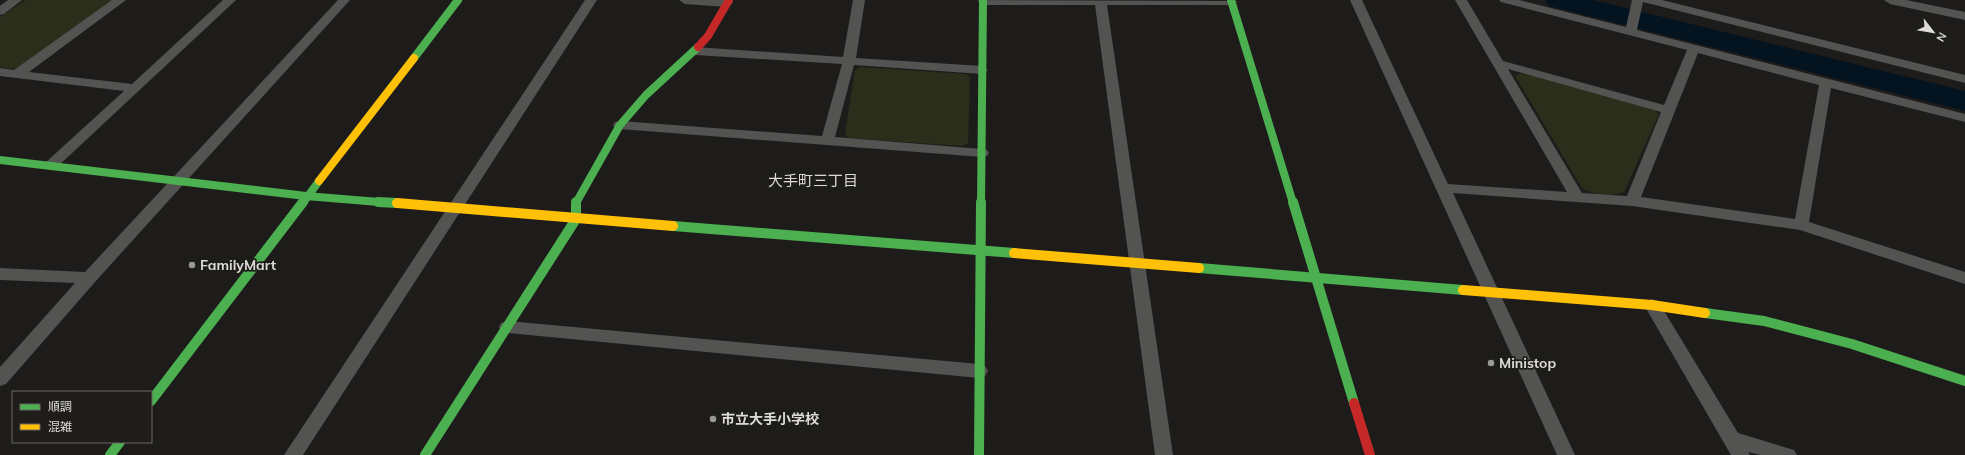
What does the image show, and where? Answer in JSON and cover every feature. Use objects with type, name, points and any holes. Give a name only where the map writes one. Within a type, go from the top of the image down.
[{"type":"street","points":[[0,11],[16,0]]},
{"type":"street","points":[[17,74],[120,0]]},
{"type":"street","points":[[50,166],[230,0]]},
{"type":"street","points":[[0,379],[89,278],[344,0]]},
{"type":"street","points":[[152,400],[306,196],[458,0]]},
{"type":"street","points":[[293,455],[591,0]]},
{"type":"street","points":[[426,455],[576,219],[576,202],[620,125],[646,95],[694,51],[708,36],[728,2],[685,0]]},
{"type":"street","points":[[826,142],[849,61],[859,0]]},
{"type":"street","points":[[979,455],[983,0],[1100,0],[1232,1],[1370,455]]},
{"type":"street","points":[[1100,0],[1164,455]]},
{"type":"street","points":[[1356,0],[1566,455]]},
{"type":"street","points":[[1461,0],[1497,63],[1578,196]]},
{"type":"street","points":[[1505,0],[1631,30],[1694,48],[1965,118],[1965,127]]},
{"type":"street","points":[[1890,0],[1965,16]]},
{"type":"street","points":[[1631,30],[1641,1],[1965,79]]},
{"type":"street","points":[[1632,201],[1694,48]]},
{"type":"street","points":[[694,51],[982,70]]},
{"type":"street","points":[[1497,63],[1524,69],[1669,110]]},
{"type":"street","points":[[0,72],[135,88]]},
{"type":"street","points":[[1801,225],[1826,82]]},
{"type":"street","points":[[620,125],[982,153]]},
{"type":"street","points":[[0,160],[306,196],[1652,305],[1764,321],[1852,344],[1965,381]]},
{"type":"street","points":[[1443,188],[1578,196],[1632,201],[1801,225],[1965,278]]},
{"type":"street","points":[[0,274],[89,278]]},
{"type":"street","points":[[1652,305],[1740,455]]},
{"type":"street","points":[[507,327],[979,371]]},
{"type":"street","points":[[1731,439],[1788,455]]},
{"type":"street","points":[[110,455],[119,443]]},
{"type":"green space","points":[[26,0],[113,0],[16,69],[0,67],[0,17]]},
{"type":"green space","points":[[860,67],[965,74],[970,77],[968,143],[962,146],[849,138],[845,134],[855,70]]},
{"type":"green space","points":[[1523,73],[1654,109],[1659,114],[1624,192],[1619,194],[1603,194],[1582,188],[1515,76]]},
{"type":"waterway","points":[[1559,0],[1965,101]]},
{"type":"traffic: fast","points":[[414,58],[458,0]]},
{"type":"traffic: fast","points":[[979,455],[983,0]]},
{"type":"traffic: fast","points":[[1231,0],[1354,403]]},
{"type":"traffic: fast","points":[[425,455],[576,219],[576,202],[620,125],[646,95],[698,47]]},
{"type":"traffic: fast","points":[[0,160],[306,196],[397,203]]},
{"type":"traffic: fast","points":[[152,400],[319,181]]},
{"type":"traffic: fast","points":[[673,226],[1014,253]]},
{"type":"traffic: fast","points":[[1199,268],[1463,290]]},
{"type":"traffic: fast","points":[[1705,313],[1764,321],[1852,344],[1965,381]]},
{"type":"traffic: fast","points":[[110,455],[119,443]]},
{"type":"traffic: slow","points":[[319,181],[414,58]]},
{"type":"traffic: slow","points":[[397,203],[673,226]]},
{"type":"traffic: slow","points":[[1014,253],[1199,268]]},
{"type":"traffic: slow","points":[[1463,290],[1652,305],[1705,313]]},
{"type":"traffic: jam","points":[[698,47],[708,36],[729,0]]},
{"type":"traffic: jam","points":[[1354,403],[1370,455]]},
{"type":"place","name":"FamilyMart","points":[[192,265]]},
{"type":"place","name":"Ministop","points":[[1491,363]]},
{"type":"place","name":"市立大手小学校","points":[[713,419]]},
{"type":"district","name":"大手町三丁目","points":[[813,180]]}]
